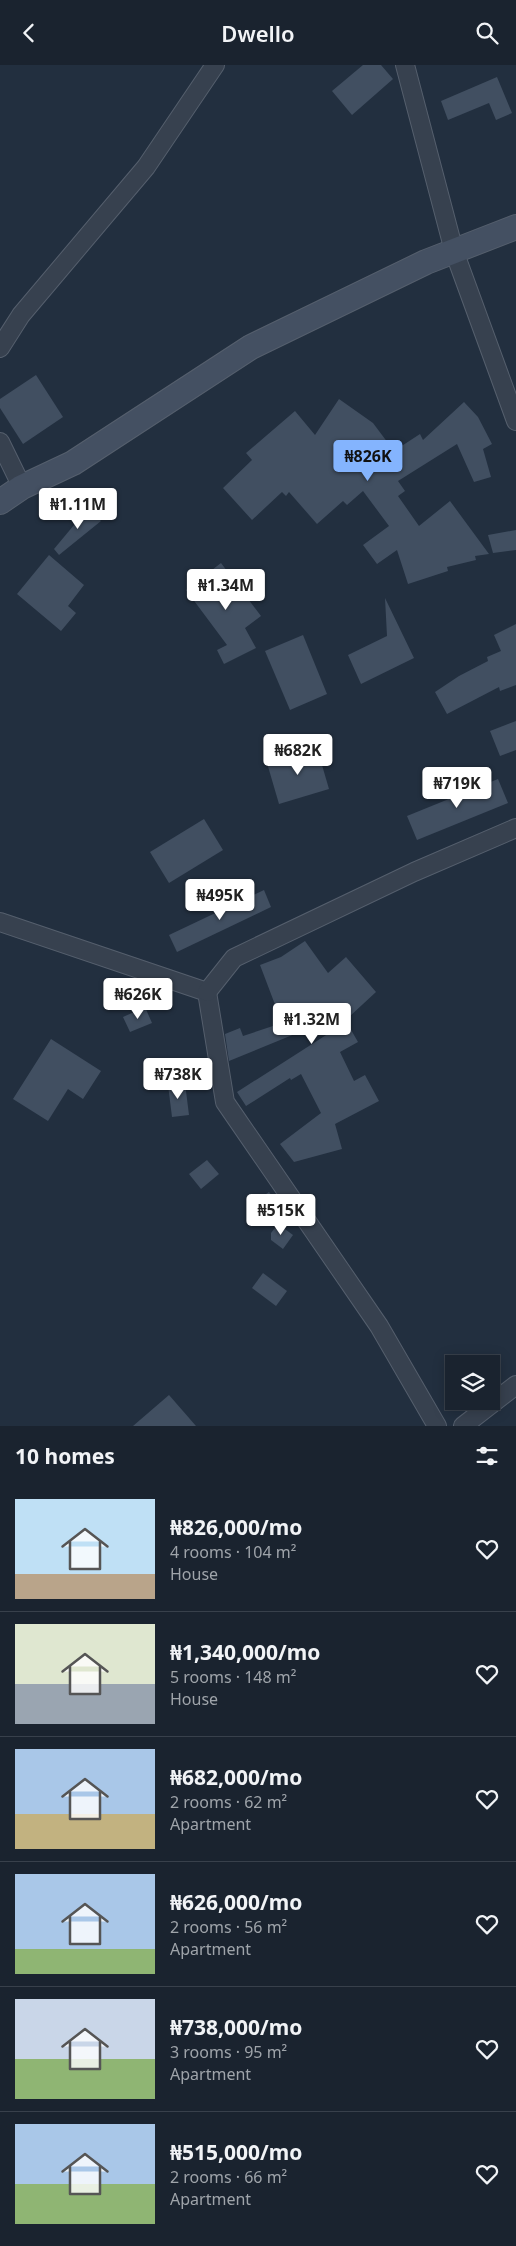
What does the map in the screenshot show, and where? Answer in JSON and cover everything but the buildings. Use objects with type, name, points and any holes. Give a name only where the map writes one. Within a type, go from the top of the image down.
[{"type":"main road","points":[[0,502],[22,487],[73,463],[251,347],[426,262],[516,227]]},
{"type":"street","points":[[0,349],[22,315],[146,167],[216,65]]},
{"type":"street","points":[[406,65],[454,251],[516,421]]},
{"type":"street","points":[[0,442],[22,487]]},
{"type":"street","points":[[437,1426],[379,1326],[226,1103],[207,992],[234,957],[414,872],[516,828]]},
{"type":"street","points":[[0,922],[207,992]]},
{"type":"street","points":[[463,1426],[516,1385]]}]
